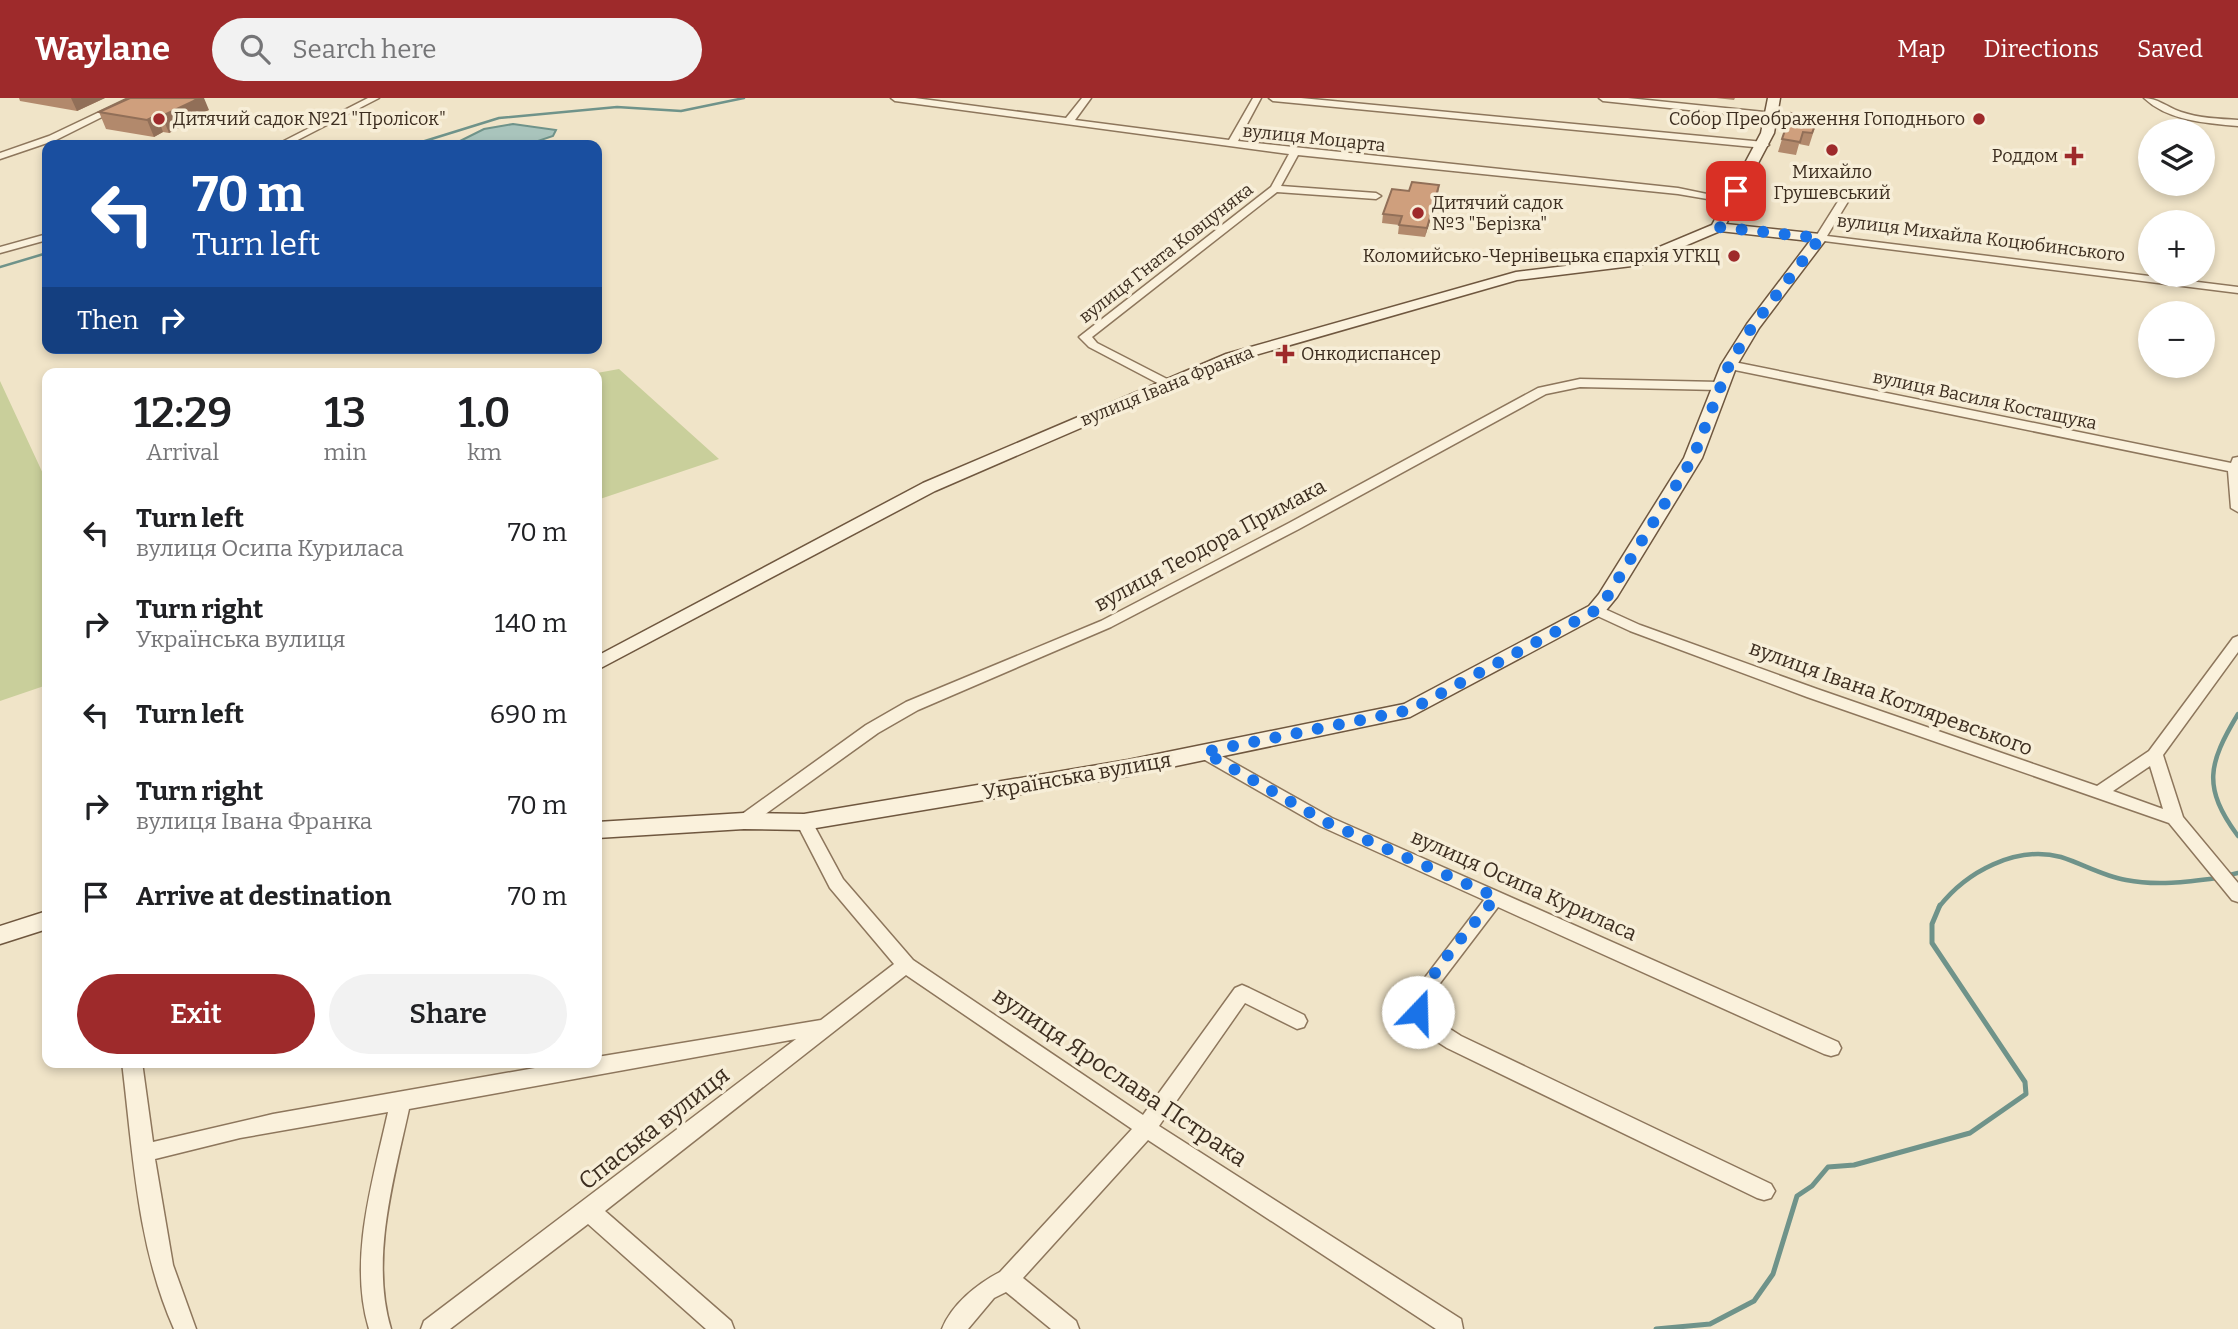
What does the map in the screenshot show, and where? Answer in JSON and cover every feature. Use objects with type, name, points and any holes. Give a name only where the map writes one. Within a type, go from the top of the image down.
[{"type":"street","points":[[48,140],[136,98]]},
{"type":"street","points":[[291,140],[375,98]]},
{"type":"street","name":"вулиця Моцарта","points":[[895,98],[1295,152],[1678,191],[1731,200]]},
{"type":"street","points":[[1069,122],[1087,98]]},
{"type":"street","points":[[1232,144],[1257,98]]},
{"type":"street","points":[[1273,98],[1764,145]]},
{"type":"street","points":[[1603,98],[1774,116]]},
{"type":"street","points":[[1718,227],[1764,145],[1774,116],[1774,98]]},
{"type":"street","points":[[2148,98],[2161,108],[2179,114],[2238,123]]},
{"type":"street","points":[[0,156],[42,144]]},
{"type":"street","name":"вулиця Гната Ковцуняка","points":[[1167,384],[1093,345],[1085,337],[1275,189],[1295,152]]},
{"type":"street","points":[[1275,189],[1376,196]]},
{"type":"street","points":[[1820,238],[1847,195]]},
{"type":"street","name":"вулиця Івана Франка","points":[[602,661],[929,487],[1240,354],[1465,288],[1527,274],[1635,262],[1718,227]]},
{"type":"street","name":"вулиця Михайла Коцюбинського","points":[[1718,227],[2238,290]]},
{"type":"street","points":[[0,250],[42,238]]},
{"type":"street","name":"Українська вулиця","points":[[602,830],[744,821],[804,822],[1204,752],[1410,710],[1596,610],[1607,597],[1693,458],[1729,365],[1752,327],[1820,238]]},
{"type":"street","name":"вулиця Василя Костащука","points":[[1729,365],[2236,464]]},
{"type":"street","name":"вулиця Теодора Примака","points":[[744,821],[872,729],[912,706],[1106,624],[1294,526],[1542,391],[1580,383],[1719,386]]},
{"type":"street","points":[[2236,464],[2238,508]]},
{"type":"street","name":"вулиця Івана Котляревського","points":[[1596,610],[1635,628],[2175,819]]},
{"type":"street","points":[[2098,793],[2155,755],[2238,641]]},
{"type":"street","name":"вулиця Осипа Куриласа","points":[[1204,752],[1326,822],[1831,1048]]},
{"type":"street","points":[[2155,755],[2175,819],[2236,892]]},
{"type":"street","name":"вулиця Ярослава Пстрака","points":[[804,822],[836,883],[906,965],[1146,1128],[1454,1327]]},
{"type":"street","points":[[1496,897],[1423,992],[1417,1008],[1426,1024],[1454,1042],[1764,1191]]},
{"type":"street","points":[[0,935],[42,922]]},
{"type":"street","name":"Спаська вулиця","points":[[432,1329],[906,965]]},
{"type":"street","points":[[953,1329],[986,1291],[1008,1279],[1146,1128],[1242,993],[1297,1021]]},
{"type":"street","points":[[602,1064],[700,1045],[826,1027]]},
{"type":"street","points":[[133,1068],[156,1250],[164,1280],[185,1329]]},
{"type":"street","points":[[144,1153],[222,1133],[579,1068]]},
{"type":"street","points":[[380,1329],[373,1310],[374,1254],[384,1181],[400,1102]]},
{"type":"street","points":[[589,1211],[723,1329]]},
{"type":"street","points":[[1008,1279],[1068,1329]]},
{"type":"green space","points":[[619,369],[719,459],[602,498],[602,372]]},
{"type":"green space","points":[[0,381],[42,472],[42,687],[0,701]]},
{"type":"water","points":[[513,124],[556,130],[553,136],[541,140],[462,140],[484,129]]},
{"type":"building","points":[[130,98],[198,99],[147,120],[99,112]]},
{"type":"building","points":[[1791,113],[1818,118],[1812,133],[1803,132],[1800,142],[1782,139]]},
{"type":"building","points":[[1412,182],[1439,185],[1427,228],[1399,225],[1402,216],[1383,214],[1392,189],[1409,191]]},
{"type":"waterway","points":[[428,140],[499,118],[617,107],[681,111],[744,98]]},
{"type":"waterway","points":[[0,267],[42,254]]},
{"type":"waterway","points":[[2238,714],[2220,747],[2213,775],[2219,803],[2238,836]]},
{"type":"waterway","points":[[1939,907],[1963,883],[1993,864],[2027,855],[2061,857],[2109,876],[2137,882],[2172,883],[2217,878]]},
{"type":"waterway","points":[[2225,876],[2238,873]]},
{"type":"waterway","points":[[1656,1329],[1710,1324],[1754,1301],[1773,1274],[1797,1196],[1812,1186],[1828,1167],[1854,1165],[1970,1133],[2026,1094],[2025,1082],[1932,943],[1932,924],[1939,907]]},
{"type":"place","name":"Дитячий садок №21 \"Пролісок\"","points":[[159,119]]},
{"type":"place","name":"Собор Преображення Гоподнього","points":[[1979,119]]},
{"type":"place","name":"Михайло Грушевський","points":[[1832,150]]},
{"type":"place","name":"Роддом","points":[[2074,156]]},
{"type":"place","name":"Дитячий садок №3 \"Берізка\"","points":[[1418,213]]},
{"type":"place","name":"Коломийсько-Чернівецька єпархія УГКЦ","points":[[1734,256]]},
{"type":"place","name":"Онкодиспансер","points":[[1285,354]]},
{"type":"route","points":[[1418,1012],[1419,1000],[1437,971],[1496,897],[1326,822],[1265,790],[1204,752],[1410,710],[1596,610],[1607,597],[1693,458],[1729,365],[1752,327],[1820,238],[1718,227],[1736,191]]}]
